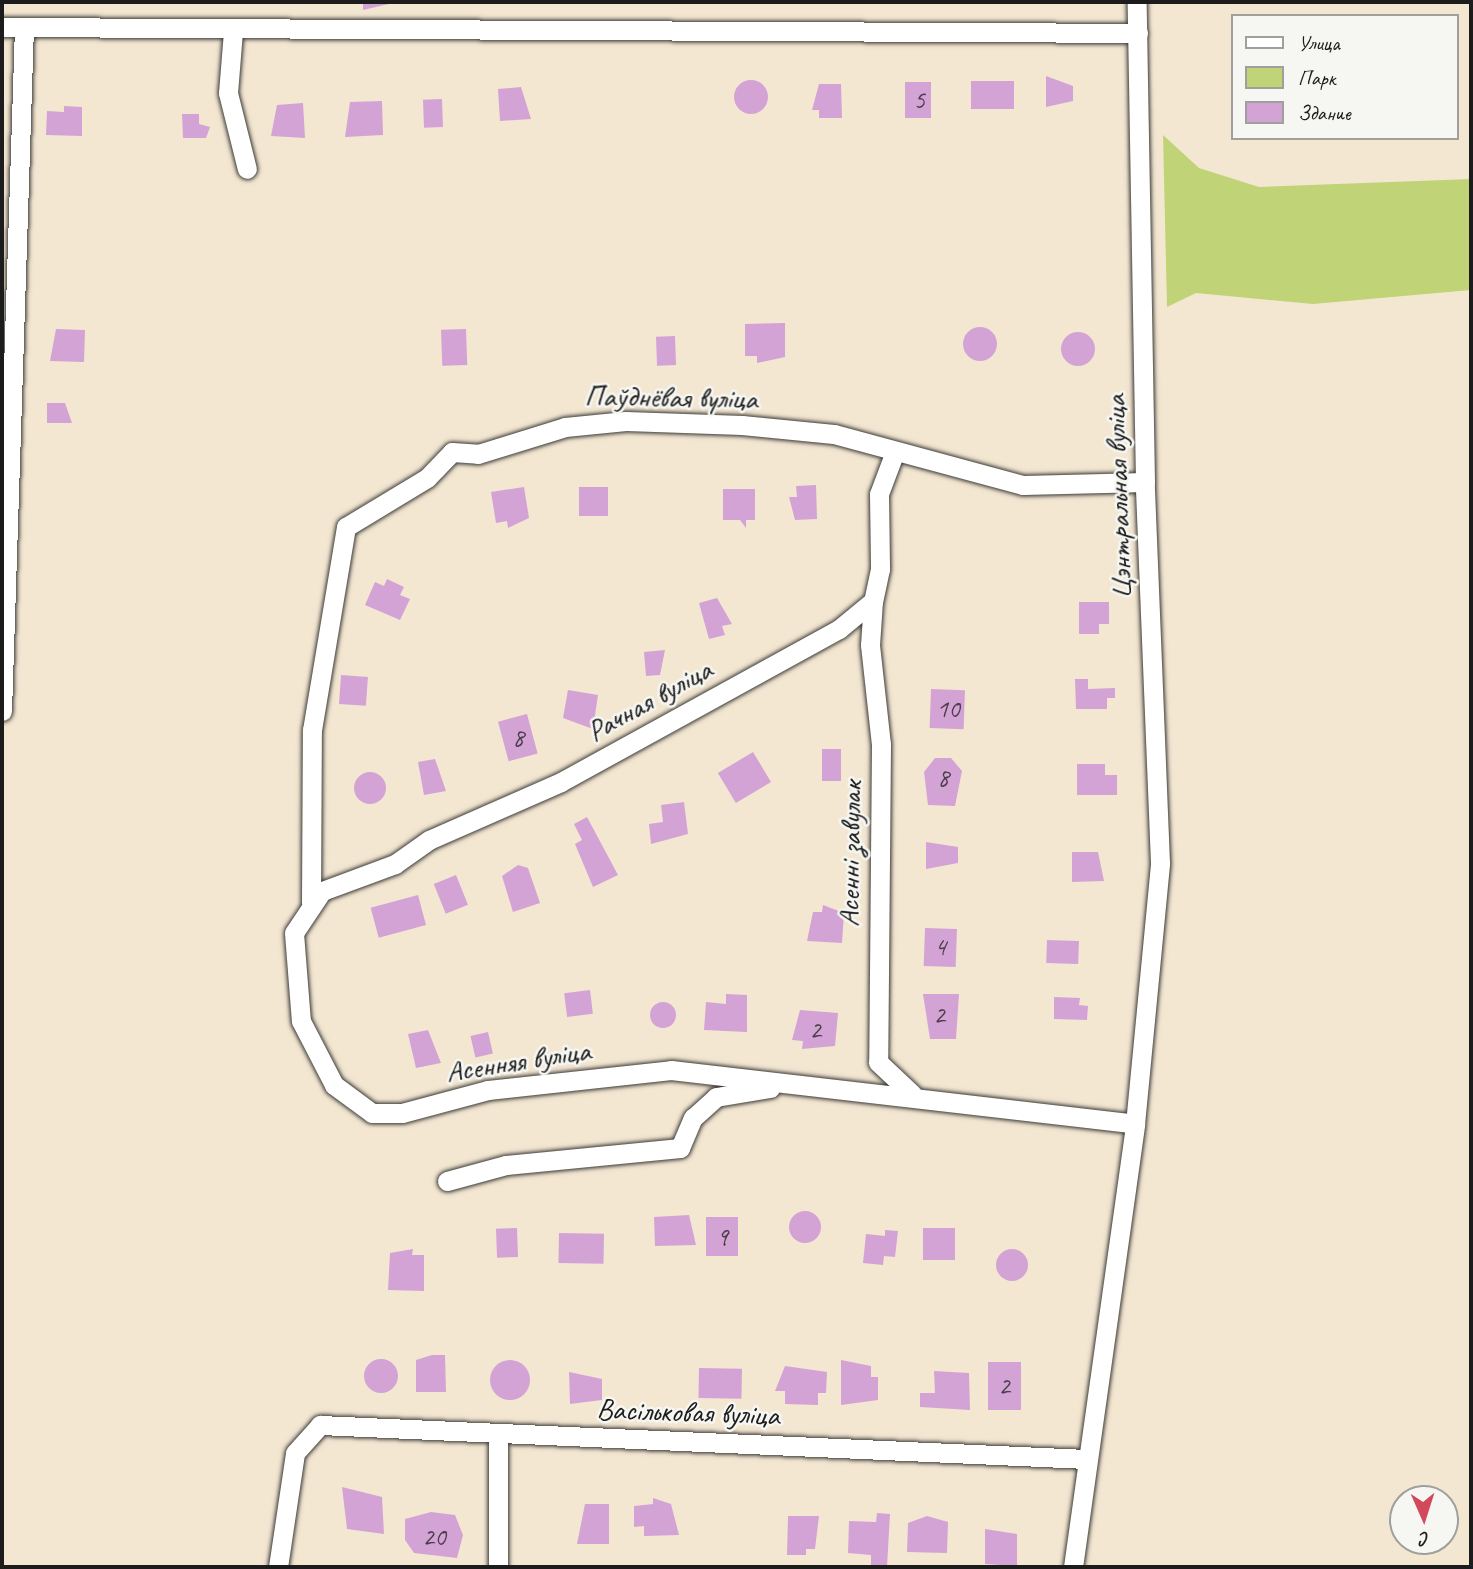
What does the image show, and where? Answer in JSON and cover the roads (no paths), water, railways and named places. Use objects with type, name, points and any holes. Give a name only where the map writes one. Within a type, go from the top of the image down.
[{"type":"street","name":"Цэнтральная вуліца","points":[[1073,1567],[1135,1124],[1155,958],[1159,741],[1145,482],[1137,2]]},
{"type":"street","points":[[2,27],[233,38],[1138,33]]},
{"type":"street","points":[[2,710],[24,28]]},
{"type":"street","points":[[233,38],[228,93],[247,169]]},
{"type":"street","name":"Паўднёвая вуліца","points":[[311,903],[313,730],[346,527],[366,511],[427,478],[452,452],[478,454],[565,427],[626,421],[742,425],[835,434],[894,454],[1023,485],[1145,482]]},
{"type":"street","points":[[873,601],[880,569],[879,494],[894,454]]},
{"type":"street","name":"Рачная вуліца","points":[[311,903],[322,891],[395,864],[429,840],[561,782],[839,629],[873,601]]},
{"type":"street","name":"Асенні завулак","points":[[873,601],[870,645],[881,744],[878,1062],[912,1094]]},
{"type":"street","name":"Асенняя вуліца","points":[[311,903],[294,933],[301,1021],[334,1085],[372,1113],[402,1113],[488,1090],[671,1070],[912,1094],[1135,1124]]},
{"type":"street","name":"Асенняя вуліца","points":[[447,1181],[506,1165],[680,1148],[692,1118],[716,1097],[792,1084]]},
{"type":"street","name":"Васільковая вуліца","points":[[278,1567],[295,1453],[320,1425],[498,1435],[1054,1455],[1086,1459]]},
{"type":"street","points":[[498,1435],[498,1567]]}]
